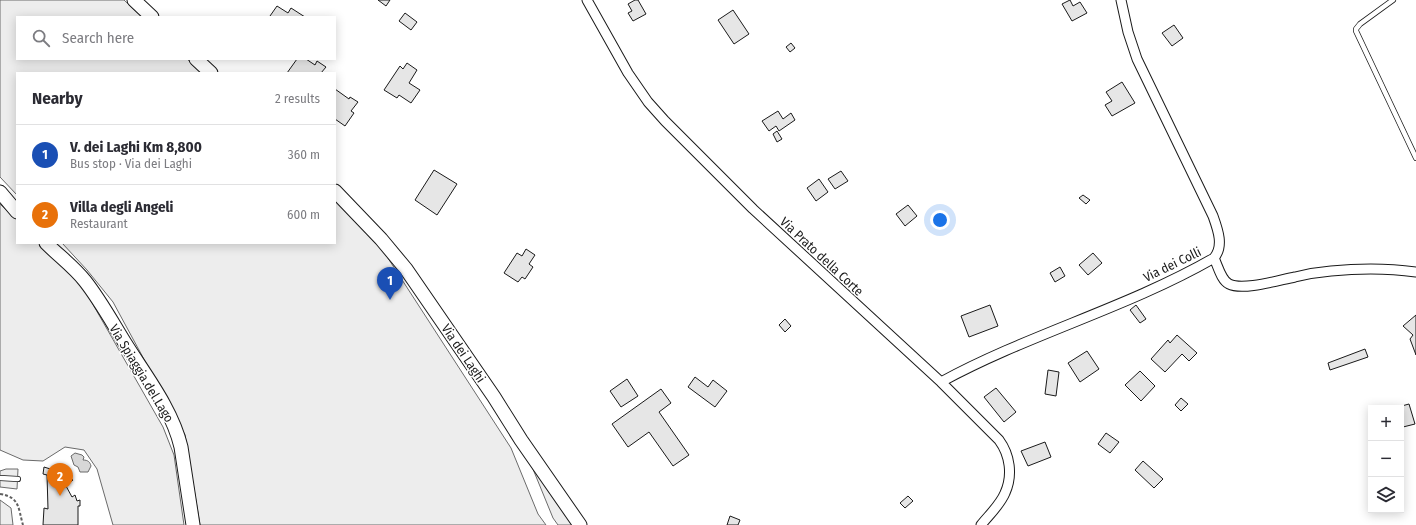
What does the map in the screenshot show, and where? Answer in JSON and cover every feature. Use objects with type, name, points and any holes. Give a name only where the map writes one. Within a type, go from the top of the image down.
[{"type":"main road","points":[[134,0],[151,16]]},
{"type":"main road","points":[[197,60],[210,72]]},
{"type":"main road","points":[[0,192],[16,211]]},
{"type":"main road","name":"Via dei Laghi","points":[[336,192],[381,239],[406,269],[494,396],[521,440],[580,525]]},
{"type":"main road","name":"Via Spiaggia del Lago","points":[[47,244],[77,273],[94,293],[168,414],[181,447],[193,525]]},
{"type":"street","name":"Via Prato della Corte","points":[[587,0],[631,78],[648,102],[665,122],[753,209],[941,382],[995,434],[1007,454],[1009,475],[1005,493],[981,525]]},
{"type":"street","points":[[1121,0],[1128,32],[1137,59],[1213,216],[1220,246],[1219,251],[1214,258]]},
{"type":"street","name":"Via dei Colli","points":[[941,382],[972,365],[1161,286],[1214,258],[1222,277],[1226,282],[1237,286],[1265,283],[1342,270],[1387,269],[1416,272]]},
{"type":"lane","points":[[1393,0],[1360,24],[1356,31],[1416,158]]},
{"type":"lane","points":[[0,478],[18,479]]},
{"type":"path","points":[[0,494],[12,497],[16,501],[23,525]]},
{"type":"shaded area","points":[[0,0],[124,0],[141,16],[16,16],[16,60],[188,60],[202,72],[16,72],[16,194],[0,177]]},
{"type":"shaded area","points":[[336,201],[384,252],[511,448],[538,514],[546,525],[200,525],[185,435],[113,302],[87,270],[63,244],[336,244]]},
{"type":"shaded area","points":[[0,204],[16,219],[16,244],[41,244],[83,287],[163,427],[174,455],[184,525],[113,525],[97,469],[84,450],[65,447],[43,461],[23,460],[0,450]]},
{"type":"shaded area","points":[[526,452],[576,525],[558,525],[553,518]]},
{"type":"shaded area","points":[[75,453],[82,455],[84,457],[83,460],[89,462],[91,466],[88,472],[80,472],[78,467],[74,465],[71,456]]},
{"type":"shaded area","points":[[6,469],[18,469],[17,489],[0,487],[0,471]]},
{"type":"shaded area","points":[[0,500],[11,508],[13,525],[0,525]]},
{"type":"building","points":[[378,0],[390,0],[386,6]]},
{"type":"building","points":[[638,0],[646,14],[633,21],[628,13],[632,11],[628,4]]},
{"type":"building","points":[[1070,0],[1073,6],[1080,2],[1087,13],[1072,21],[1062,4]]},
{"type":"building","points":[[277,6],[288,13],[291,8],[303,16],[270,16]]},
{"type":"building","points":[[733,10],[749,34],[734,44],[718,20]]},
{"type":"building","points":[[405,13],[417,22],[411,30],[399,21]]},
{"type":"building","points":[[1174,25],[1183,38],[1172,46],[1162,33]]},
{"type":"building","points":[[791,43],[795,48],[790,52],[786,47]]},
{"type":"building","points":[[296,60],[308,60],[315,65],[317,61],[326,67],[322,72],[288,72]]},
{"type":"building","points":[[407,63],[417,70],[409,83],[420,90],[411,103],[399,95],[397,98],[384,90],[400,66],[403,69]]},
{"type":"building","points":[[1122,82],[1135,103],[1112,116],[1105,105],[1112,101],[1106,92]]},
{"type":"building","points":[[336,90],[349,99],[350,97],[358,102],[351,111],[354,113],[345,126],[336,120]]},
{"type":"building","points":[[778,111],[783,119],[791,113],[795,120],[779,131],[776,126],[769,131],[762,121]]},
{"type":"building","points":[[777,131],[782,139],[777,142],[773,134]]},
{"type":"building","points":[[434,170],[457,184],[437,215],[415,200]]},
{"type":"building","points":[[841,171],[848,181],[835,189],[828,179]]},
{"type":"building","points":[[819,179],[828,192],[816,201],[807,188]]},
{"type":"building","points":[[1083,195],[1090,200],[1086,204],[1079,198]]},
{"type":"building","points":[[908,205],[917,216],[905,226],[896,214]]},
{"type":"building","points":[[526,249],[535,255],[529,264],[533,267],[525,279],[522,277],[518,282],[504,273],[517,253],[522,256]]},
{"type":"building","points":[[1093,253],[1102,263],[1088,275],[1079,265]]},
{"type":"building","points":[[1060,267],[1065,276],[1055,282],[1050,273]]},
{"type":"building","points":[[990,305],[998,326],[969,337],[961,316]]},
{"type":"building","points":[[1136,305],[1146,319],[1140,323],[1130,310]]},
{"type":"building","points":[[1416,315],[1416,355],[1410,339],[1413,335],[1403,326]]},
{"type":"building","points":[[785,319],[791,326],[785,332],[779,325]]},
{"type":"building","points":[[1177,335],[1197,353],[1189,361],[1182,354],[1165,372],[1151,359],[1168,340],[1170,343]]},
{"type":"building","points":[[1365,349],[1368,357],[1330,370],[1328,363]]},
{"type":"building","points":[[1087,351],[1099,369],[1080,382],[1068,363]]},
{"type":"building","points":[[1048,370],[1059,372],[1056,396],[1045,394]]},
{"type":"building","points":[[1140,371],[1155,386],[1141,401],[1125,385]]},
{"type":"building","points":[[695,377],[708,387],[713,380],[727,391],[715,407],[688,387]]},
{"type":"building","points":[[627,379],[638,396],[621,407],[610,391]]},
{"type":"building","points":[[996,388],[1016,412],[1004,422],[984,397]]},
{"type":"building","points":[[661,389],[671,403],[659,412],[689,455],[673,466],[649,432],[628,447],[612,424]]},
{"type":"building","points":[[1181,398],[1188,404],[1181,411],[1175,405]]},
{"type":"building","points":[[1409,404],[1415,424],[1404,427],[1404,405]]},
{"type":"building","points":[[1106,433],[1119,442],[1110,453],[1098,444]]},
{"type":"building","points":[[1045,442],[1051,457],[1028,466],[1021,451]]},
{"type":"building","points":[[1143,461],[1163,479],[1154,488],[1135,470]]},
{"type":"building","points":[[44,467],[63,473],[65,472],[73,480],[66,486],[72,497],[75,495],[77,501],[80,500],[80,506],[78,506],[78,525],[43,525],[44,508],[48,509],[47,475],[43,474]]},
{"type":"building","points":[[908,496],[913,501],[905,508],[900,503]]},
{"type":"building","points":[[730,516],[740,520],[738,525],[727,525]]},
{"type":"place","name":"V. dei Laghi Km 8,800","points":[[390,300]]},
{"type":"place","name":"Villa degli Angeli","points":[[60,496]]}]
